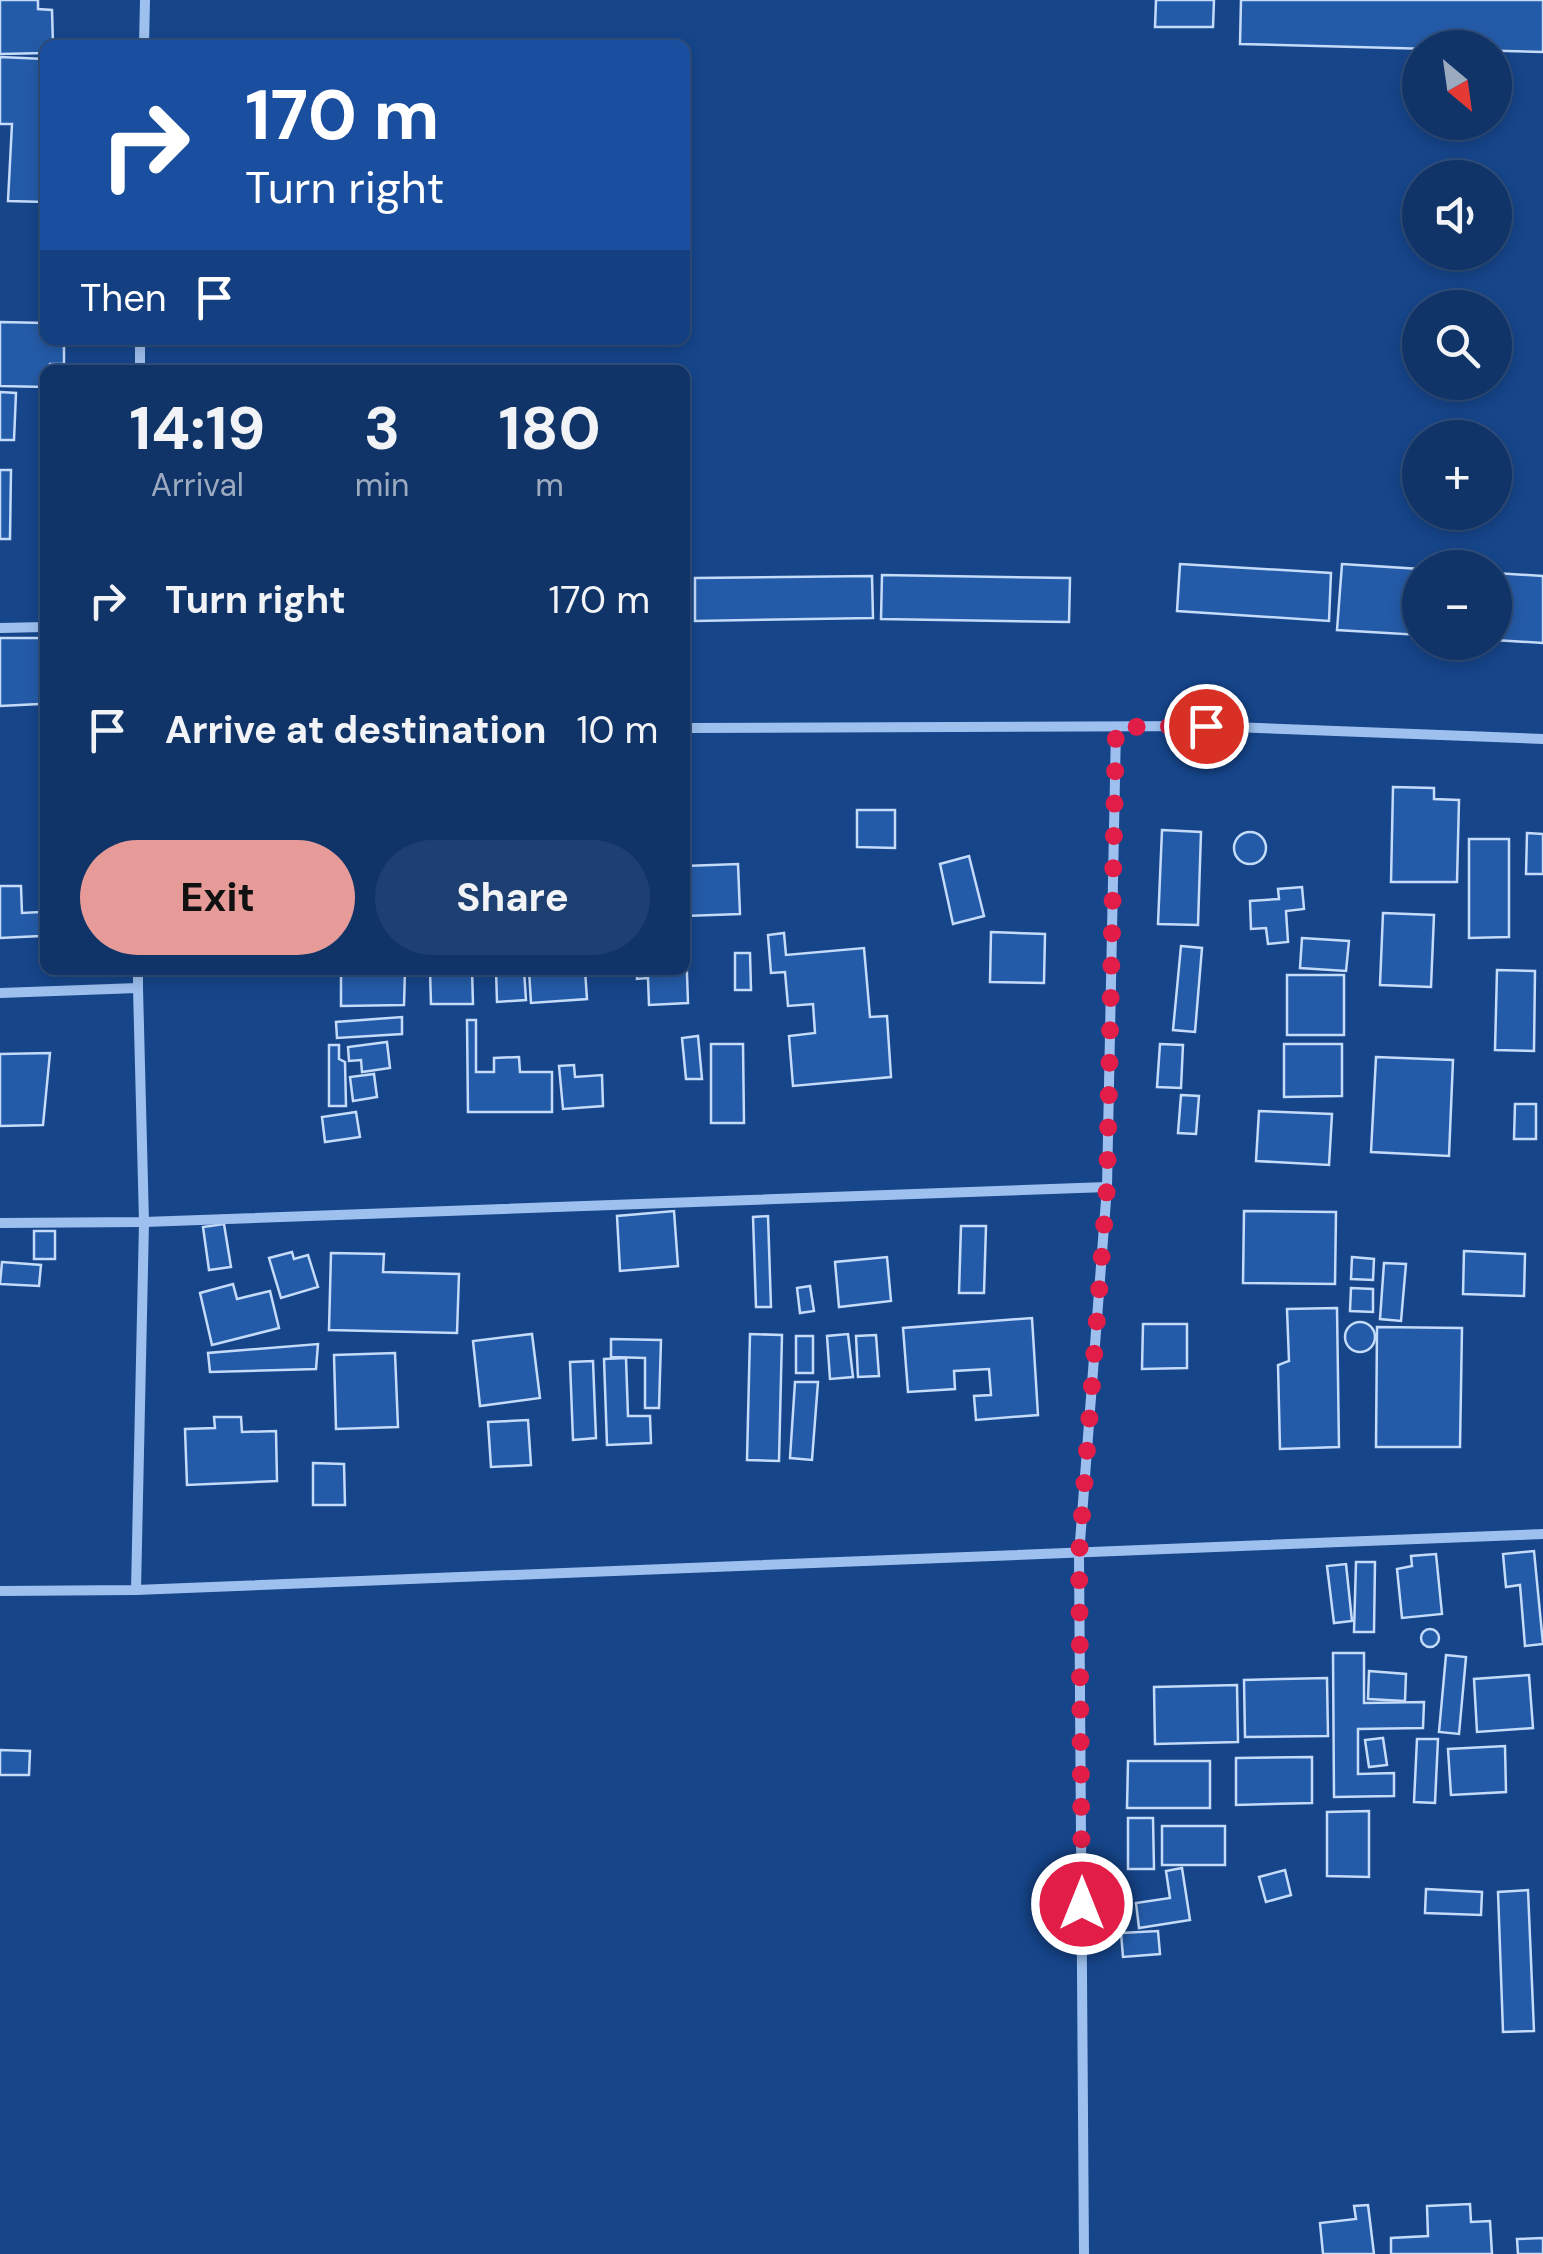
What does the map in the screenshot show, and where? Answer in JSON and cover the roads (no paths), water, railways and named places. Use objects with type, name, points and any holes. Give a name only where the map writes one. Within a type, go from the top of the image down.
[{"type":"street","points":[[144,40],[145,0]]},
{"type":"street","points":[[0,628],[40,627]]},
{"type":"street","points":[[1084,2254],[1079,1555],[1107,1187],[1116,727]]},
{"type":"street","points":[[690,728],[1116,727],[1543,739]]},
{"type":"street","points":[[136,1590],[144,1222],[138,975]]},
{"type":"street","points":[[0,993],[138,988]]},
{"type":"street","points":[[0,1223],[144,1222],[1107,1187]]},
{"type":"street","points":[[0,1591],[136,1590],[1543,1534]]}]
